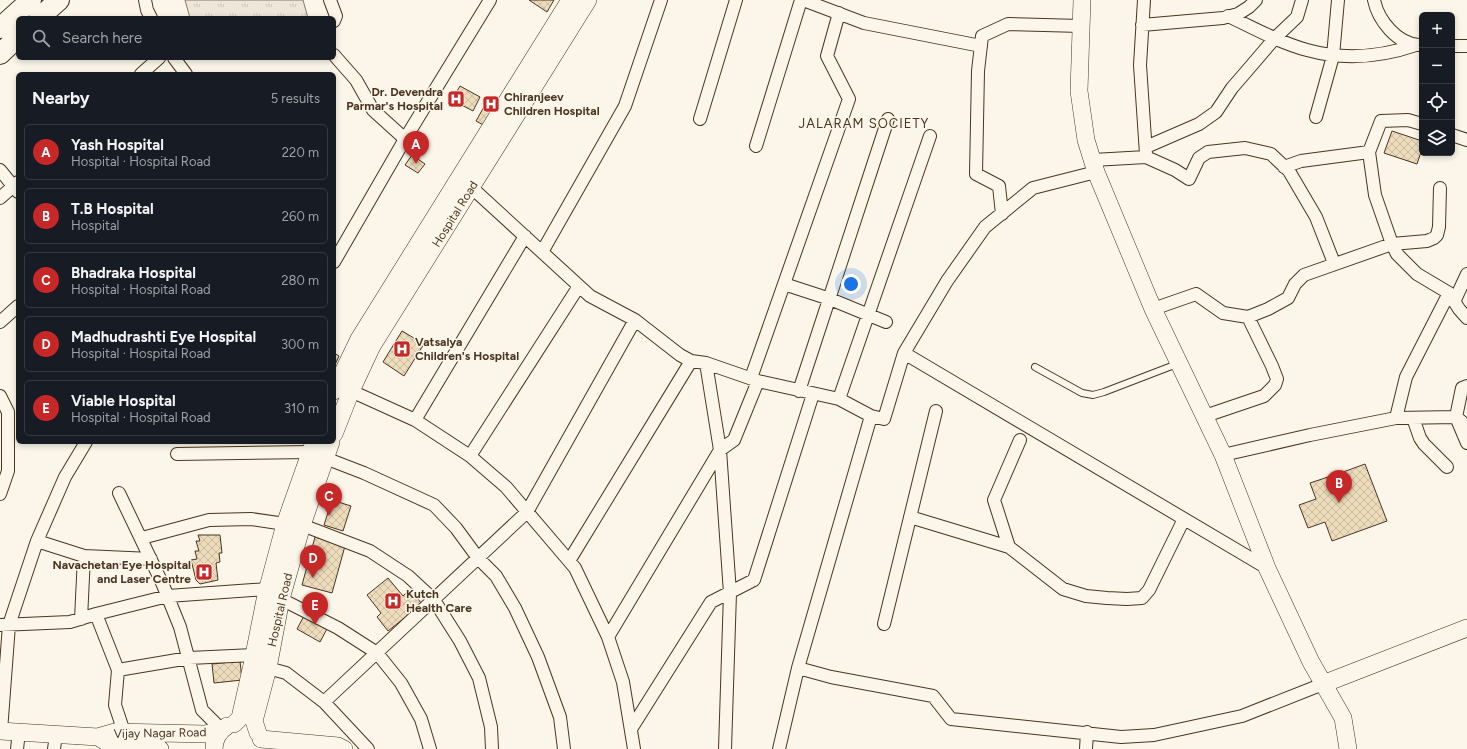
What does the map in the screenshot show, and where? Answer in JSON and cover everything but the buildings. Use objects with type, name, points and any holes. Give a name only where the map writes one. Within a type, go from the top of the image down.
[{"type":"main road","points":[[0,28],[31,0]]},
{"type":"main road","points":[[41,16],[59,0]]},
{"type":"main road","points":[[0,54],[16,39]]},
{"type":"street","points":[[145,0],[150,16]]},
{"type":"street","points":[[330,0],[336,16]]},
{"type":"street","points":[[336,259],[405,139],[490,0]]},
{"type":"street","name":"Hospital Road","points":[[336,387],[359,339],[570,0]]},
{"type":"street","name":"Hospital Road","points":[[336,429],[351,391],[372,346],[588,0]]},
{"type":"street","points":[[542,252],[625,106],[661,0]]},
{"type":"street","points":[[700,119],[736,0]]},
{"type":"street","points":[[756,146],[802,0],[864,23],[981,46]]},
{"type":"street","points":[[1082,0],[1079,91],[1086,140],[1095,166],[1153,309],[1223,455],[1267,568],[1311,662],[1343,718],[1348,749]]},
{"type":"street","points":[[1144,0],[1140,65],[1146,152]]},
{"type":"street","points":[[1142,26],[1238,14],[1249,7],[1256,0]]},
{"type":"street","points":[[471,187],[590,296],[635,320],[680,356],[691,361],[706,363],[754,380],[839,399],[871,416],[884,419],[904,353],[947,281],[985,227],[1032,188],[1095,166],[1146,152],[1199,124],[1216,112],[1232,88],[1275,38],[1296,17],[1302,0]]},
{"type":"street","points":[[1316,118],[1333,56],[1338,0]]},
{"type":"street","points":[[1374,0],[1376,9],[1386,26],[1402,40],[1419,45]]},
{"type":"street","points":[[608,636],[720,450],[734,440],[784,284],[849,99],[827,56],[839,14]]},
{"type":"street","points":[[1228,16],[1275,38],[1306,50],[1333,56],[1364,56],[1401,50],[1419,45]]},
{"type":"street","points":[[1002,214],[998,186],[976,174],[978,71],[982,36],[1008,24],[1081,26]]},
{"type":"street","points":[[1455,46],[1467,46]]},
{"type":"street","points":[[336,57],[356,80],[373,110],[405,139]]},
{"type":"street","points":[[143,72],[157,60]]},
{"type":"street","points":[[176,60],[184,72]]},
{"type":"street","points":[[799,390],[888,119]]},
{"type":"street","points":[[1419,123],[1408,120],[1381,121],[1369,152],[1375,195],[1397,254],[1417,274],[1452,297],[1467,318]]},
{"type":"street","points":[[839,399],[930,136]]},
{"type":"street","points":[[1455,136],[1467,140]]},
{"type":"street","points":[[1146,152],[1189,179],[1199,158],[1208,152],[1246,148],[1271,154],[1289,171],[1316,217],[1334,263]]},
{"type":"street","points":[[1284,166],[1301,161],[1369,152]]},
{"type":"street","points":[[0,170],[16,187],[0,198]]},
{"type":"street","points":[[1153,309],[1196,294],[1223,314],[1248,317],[1268,309],[1288,298],[1295,284],[1304,275],[1334,263],[1392,244],[1427,241],[1434,238],[1439,227],[1440,188]]},
{"type":"street","points":[[415,420],[525,236]]},
{"type":"street","points":[[1396,418],[1406,377],[1467,274]]},
{"type":"street","points":[[784,284],[830,299],[886,322]]},
{"type":"street","points":[[470,456],[579,286]]},
{"type":"street","points":[[0,322],[16,308]]},
{"type":"street","points":[[1205,416],[1264,396],[1275,385],[1277,379],[1272,366],[1248,317]]},
{"type":"street","points":[[324,702],[528,512],[635,320]]},
{"type":"street","points":[[904,353],[1267,568]]},
{"type":"street","points":[[569,561],[691,361]]},
{"type":"street","points":[[706,363],[720,450],[730,593],[725,749]]},
{"type":"street","points":[[1467,386],[1462,388],[1456,417],[1467,443]]},
{"type":"street","points":[[351,391],[415,420],[470,456],[506,487],[575,568],[608,636],[623,682],[634,749]]},
{"type":"street","points":[[631,729],[711,602],[754,580],[812,394]]},
{"type":"street","points":[[0,396],[8,412],[8,471],[1,490]]},
{"type":"street","points":[[884,624],[936,411]]},
{"type":"street","points":[[779,749],[798,668],[871,416]]},
{"type":"street","points":[[1223,455],[1310,435],[1396,418],[1456,417],[1467,426]]},
{"type":"street","points":[[8,424],[16,418]]},
{"type":"street","points":[[1413,418],[1420,438],[1424,444],[1447,467]]},
{"type":"street","points":[[1009,547],[994,500],[1020,440]]},
{"type":"street","points":[[1,731],[5,625],[36,541],[65,477],[85,444]]},
{"type":"street","points":[[177,454],[320,448],[364,473],[434,505],[456,528],[478,558],[496,576],[515,608],[538,657],[560,717],[564,749]]},
{"type":"street","name":"Hospital Road","points":[[214,749],[215,741],[228,727],[240,718],[254,655],[275,594],[293,524],[320,448]]},
{"type":"street","points":[[119,493],[142,538],[180,627],[202,710],[228,727],[247,725],[260,741],[338,746],[344,749]]},
{"type":"street","points":[[910,517],[1009,547],[1063,589],[1086,596],[1127,599],[1142,598],[1149,590],[1184,519]]},
{"type":"street","points":[[142,538],[210,520],[251,519],[293,524],[370,551],[408,576],[434,600],[460,640],[479,678],[491,727],[492,749]]},
{"type":"street","points":[[36,541],[84,556],[151,559]]},
{"type":"street","points":[[81,619],[84,556]]},
{"type":"street","points":[[5,625],[70,622],[168,596],[275,594],[338,628],[377,653],[402,683],[422,719],[430,749]]},
{"type":"street","name":"Hospital Road","points":[[260,741],[254,721],[268,668],[275,594]]},
{"type":"street","points":[[96,614],[118,670],[115,705],[124,732]]},
{"type":"street","points":[[798,668],[831,677],[933,696],[951,719],[1087,732],[1121,737],[1154,735],[1242,716],[1467,628]]},
{"type":"street","points":[[118,670],[189,658],[254,655]]},
{"type":"street","points":[[268,668],[286,673],[324,702],[368,749]]},
{"type":"street","name":"Vijay Nagar Road","points":[[102,742],[115,732],[205,734],[228,727]]},
{"type":"street","name":"Vijay Nagar Road","points":[[1,731],[18,732],[55,742],[102,742],[113,746],[160,749]]},
{"type":"street","points":[[17,749],[18,732]]},
{"type":"street","points":[[1086,749],[1087,732]]},
{"type":"lane","points":[[1035,367],[1082,393],[1094,395],[1179,363]]},
{"type":"green space","points":[[185,0],[303,0],[307,16],[189,16]]},
{"type":"place","name":"Dr. Devendra Parmar's Hospital","points":[[456,99]]},
{"type":"place","name":"Chiranjeev Children Hospital","points":[[491,104]]},
{"type":"place","name":"Yash Hospital","points":[[416,164]]},
{"type":"place","name":"Vatsalya Children's Hospital","points":[[402,349]]},
{"type":"place","name":"T.B Hospital","points":[[1339,503]]},
{"type":"place","name":"Bhadraka Hospital","points":[[329,516]]},
{"type":"place","name":"Navachetan Eye Hospital and Laser Centre","points":[[204,572]]},
{"type":"place","name":"Madhudrashti Eye Hospital","points":[[313,578]]},
{"type":"place","name":"Kutch Health Care","points":[[393,601]]},
{"type":"place","name":"Viable Hospital","points":[[315,625]]},
{"type":"district","name":"JALARAM SOCIETY","points":[[864,123]]}]
